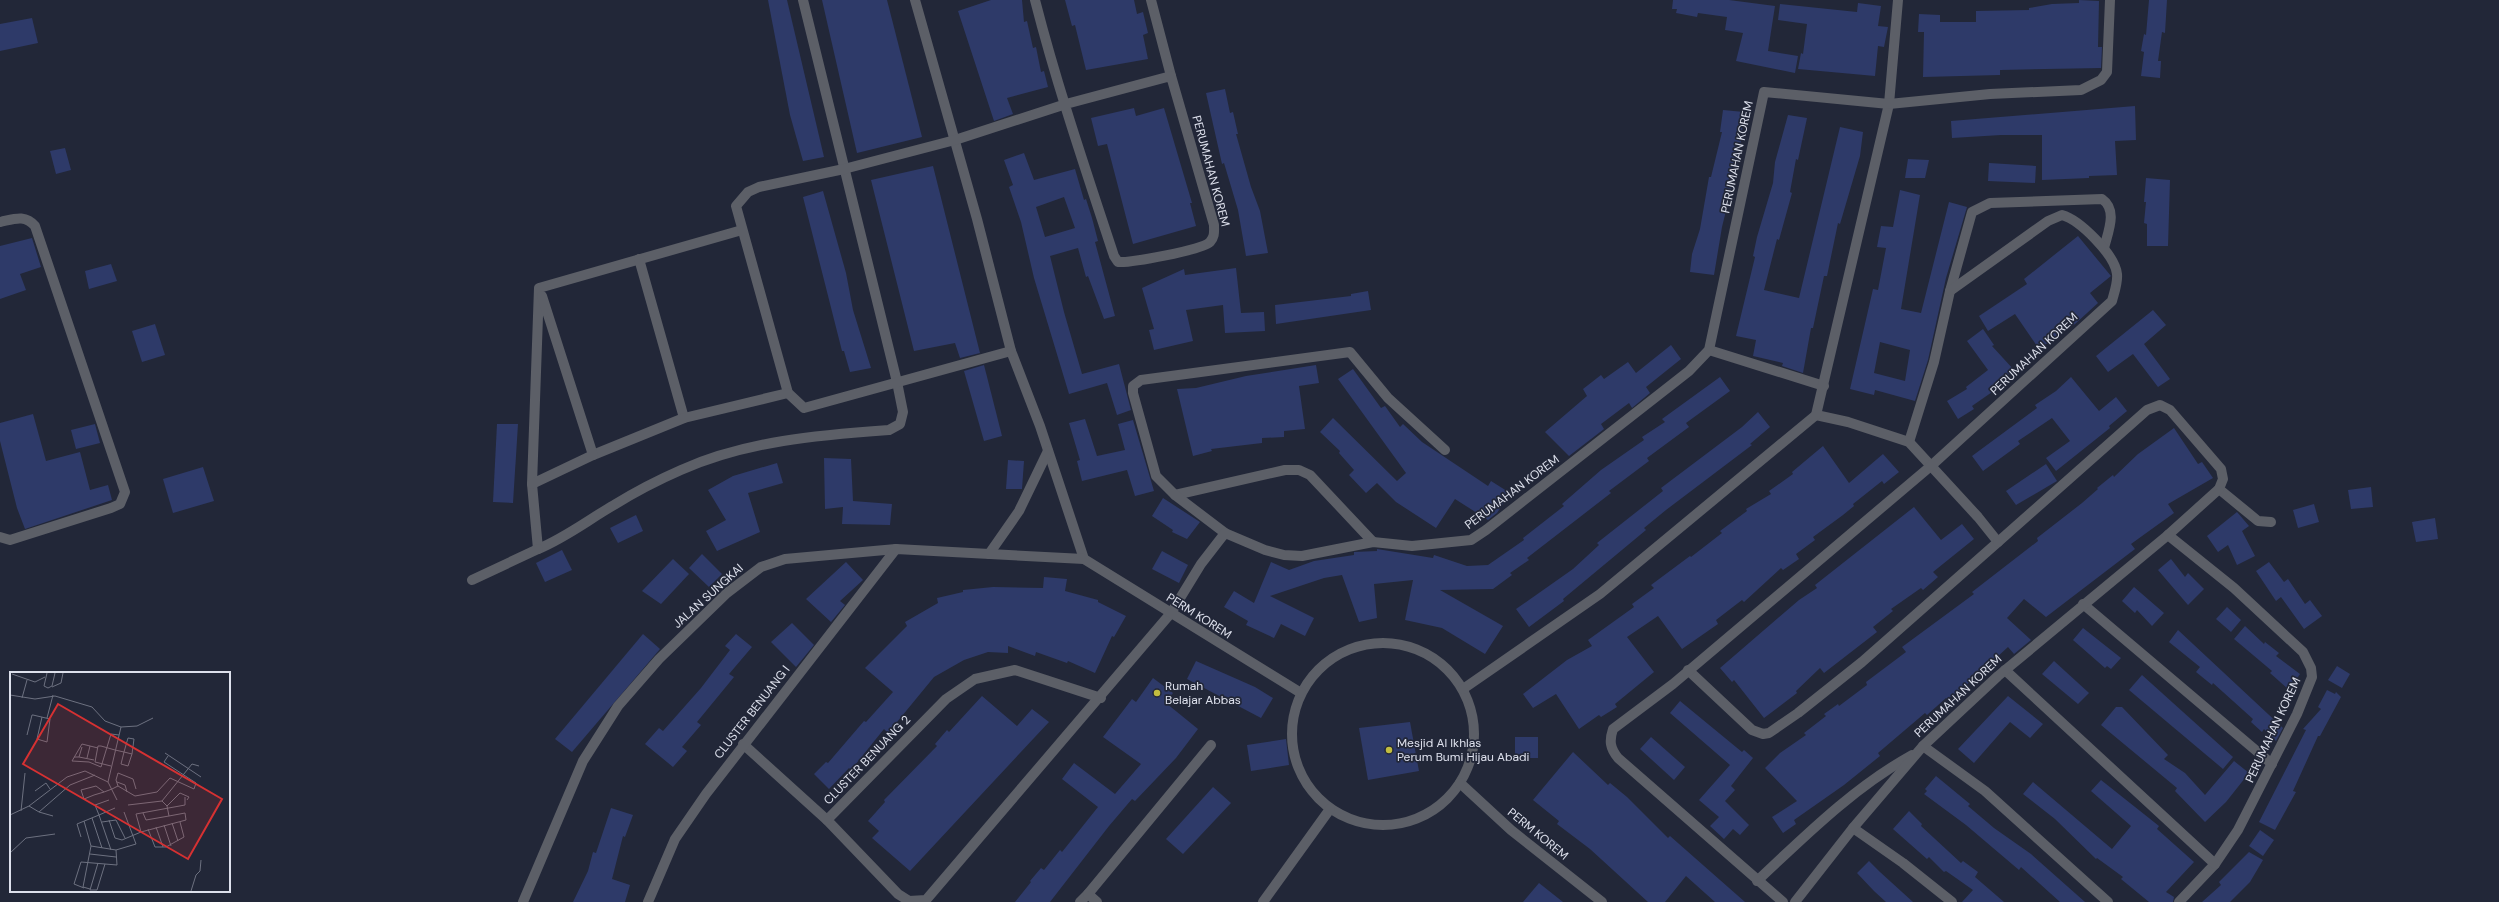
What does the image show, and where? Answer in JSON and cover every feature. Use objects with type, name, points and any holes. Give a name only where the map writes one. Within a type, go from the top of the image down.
[{"type":"street","points":[[472,580],[555,542],[614,505],[682,470],[733,452],[806,436],[889,430],[900,424],[903,412],[897,382],[803,0]]},
{"type":"street","points":[[915,0],[955,140],[1011,351],[1048,451],[1084,559]]},
{"type":"street","name":"PERUMAHAN KOREM","points":[[1034,0],[1114,256],[1118,262],[1127,263],[1168,255],[1208,244],[1214,236],[1214,225],[1172,76]]},
{"type":"street","points":[[1011,351],[804,408],[788,394],[736,206],[748,192],[759,187],[844,169],[955,140],[1066,104],[1172,76],[1151,0]]},
{"type":"street","points":[[1463,689],[1600,594],[1816,415],[1889,104],[1898,0]]},
{"type":"street","name":"PERUMAHAN KOREM","points":[[1445,450],[1388,398],[1350,352],[1141,380],[1133,386],[1133,393],[1156,476],[1175,495],[1225,533],[1284,555],[1302,556],[1373,542],[1412,546],[1471,540],[1486,530],[1689,371],[1709,350],[1764,92],[1889,104],[1990,94],[2081,90],[2101,80],[2107,72],[2110,0]]},
{"type":"street","points":[[1909,442],[1934,362],[1950,291],[1969,218],[1972,212],[1990,203],[2096,198],[2108,203],[2111,211],[2104,248]]},
{"type":"street","points":[[1950,291],[2048,221],[2062,215],[2060,200]]},
{"type":"street","name":"PERUMAHAN KOREM","points":[[1783,902],[1757,881],[1612,751],[1610,740],[1613,729],[1688,670],[1932,465],[2112,301],[2117,273],[2104,248],[2073,220],[2062,215]]},
{"type":"street","points":[[0,222],[22,217],[30,220],[35,226],[125,492],[120,504],[111,508],[10,540],[0,537]]},
{"type":"street","points":[[539,288],[742,230]]},
{"type":"street","points":[[639,259],[684,418]]},
{"type":"street","points":[[538,549],[532,484],[539,288]]},
{"type":"street","points":[[539,288],[593,455]]},
{"type":"street","points":[[1709,350],[1824,386]]},
{"type":"street","points":[[532,484],[593,455],[684,418],[788,394]]},
{"type":"street","points":[[1688,670],[1752,730],[1763,734],[1769,732],[1798,713],[1862,662],[2148,410],[2160,406],[2170,410],[2221,469],[2223,478],[2219,489],[2258,521],[2271,522]]},
{"type":"street","points":[[1816,415],[1848,422],[1909,442],[1932,465],[1998,542]]},
{"type":"street","points":[[989,554],[1019,511],[1048,451]]},
{"type":"street","points":[[1175,495],[1285,470],[1299,470],[1310,475],[1373,542]]},
{"type":"street","name":"PERUMAHAN KOREM","points":[[1795,902],[1853,828],[1921,748],[2005,670],[2168,535],[2219,489]]},
{"type":"street","points":[[1101,698],[1172,613],[1201,564],[1225,533]]},
{"type":"street","name":"PERUMAHAN KOREM","points":[[2168,535],[2234,588],[2304,652],[2312,677],[2272,764],[2238,830],[2215,864],[2179,902]]},
{"type":"street","name":"JALAN SUNGKAI","points":[[523,902],[582,761],[618,706],[659,659],[702,616],[761,567],[785,559],[896,549],[1084,559]]},
{"type":"street","name":"CLUSTER BENUANG I","points":[[648,902],[675,839],[743,744],[896,549]]},
{"type":"street","name":"PERM KOREM","points":[[1084,559],[1301,693]]},
{"type":"street","points":[[2083,604],[2272,764]]},
{"type":"street","points":[[1381,643],[1414,648],[1431,657],[1442,664],[1463,689],[1474,720],[1473,753],[1460,783],[1440,806],[1415,820],[1386,825],[1356,822],[1330,809],[1307,786],[1294,756],[1292,724],[1301,693],[1321,667],[1349,649],[1381,643]]},
{"type":"street","name":"CLUSTER BENUANG 2","points":[[1015,670],[1101,698],[1084,714],[926,900],[909,901],[898,894],[827,820],[946,699],[975,679],[1015,670]]},
{"type":"street","points":[[2005,670],[2215,864]]},
{"type":"street","points":[[743,744],[827,820]]},
{"type":"street","points":[[1080,902],[1211,745]]},
{"type":"street","points":[[1757,881],[1853,793],[1882,771],[1921,748],[1985,791],[2108,902]]},
{"type":"street","name":"PERM KOREM","points":[[1460,783],[1511,830],[1602,902]]},
{"type":"street","points":[[1263,902],[1330,809]]},
{"type":"street","points":[[1853,828],[1903,863],[1952,902]]},
{"type":"street","points":[[1088,894],[1097,902]]},
{"type":"building","points":[[768,0],[787,0],[824,157],[803,161],[790,115]]},
{"type":"building","points":[[822,0],[887,0],[922,137],[857,153]]},
{"type":"building","points":[[991,0],[1022,0],[1024,22],[1027,21],[1033,48],[1036,47],[1041,72],[1044,71],[1048,87],[1007,98],[1013,114],[994,121],[958,11]]},
{"type":"building","points":[[1065,0],[1134,0],[1137,14],[1143,12],[1148,33],[1143,35],[1148,59],[1086,70],[1075,25],[1072,26]]},
{"type":"building","points":[[1673,0],[1729,0],[1775,6],[1768,51],[1798,56],[1795,73],[1736,61],[1743,33],[1725,30],[1727,17],[1698,13],[1697,17],[1676,13],[1677,9],[1672,9]]},
{"type":"building","points":[[2079,0],[2099,1],[2098,47],[2102,47],[2101,68],[2000,70],[2000,75],[1923,77],[1924,32],[1918,32],[1919,14],[1940,15],[1940,22],[1976,22],[1976,11],[2029,10],[2029,8],[2052,4],[2079,3]]},
{"type":"building","points":[[2149,0],[2167,0],[2165,33],[2162,32],[2158,61],[2161,61],[2160,78],[2141,76],[2144,52],[2141,51],[2144,34],[2146,35]]},
{"type":"building","points":[[1858,3],[1881,6],[1878,26],[1888,27],[1884,47],[1878,46],[1875,76],[1798,69],[1801,53],[1803,54],[1807,24],[1778,20],[1780,4],[1857,12]]},
{"type":"building","points":[[32,18],[38,43],[0,51],[0,24]]},
{"type":"building","points":[[1225,89],[1230,113],[1233,112],[1238,134],[1236,134],[1251,187],[1260,211],[1268,253],[1246,256],[1238,210],[1224,163],[1222,164],[1206,93]]},
{"type":"building","points":[[2135,106],[2136,140],[2115,141],[2117,175],[2042,180],[2042,135],[2001,135],[1952,138],[1951,121]]},
{"type":"building","points":[[1134,108],[1136,116],[1164,108],[1192,203],[1190,203],[1196,226],[1133,244],[1107,144],[1098,146],[1091,118]]},
{"type":"building","points":[[1723,110],[1744,112],[1739,158],[1722,227],[1714,275],[1690,272],[1692,254],[1700,229],[1709,177],[1711,177],[1722,132],[1720,132]]},
{"type":"building","points":[[1788,115],[1807,118],[1798,160],[1796,159],[1790,192],[1792,193],[1779,240],[1777,239],[1764,290],[1799,298],[1840,127],[1863,132],[1860,156],[1840,224],[1838,223],[1827,276],[1824,276],[1813,328],[1811,328],[1803,373],[1782,366],[1783,363],[1753,356],[1756,340],[1736,336],[1755,257],[1753,256],[1757,237],[1773,183],[1775,162]]},
{"type":"building","points":[[65,148],[71,170],[56,174],[50,151]]},
{"type":"building","points":[[1024,153],[1034,180],[1075,169],[1084,200],[1086,199],[1092,218],[1098,241],[1095,242],[1115,316],[1104,319],[1088,276],[1086,277],[1078,248],[1050,256],[1082,374],[1119,364],[1131,410],[1117,415],[1107,383],[1069,394],[1034,278],[1021,222],[1009,187],[1013,185],[1004,160]],"holes":[[[1064,197],[1075,228],[1045,237],[1036,207]]]},
{"type":"building","points":[[1908,159],[1929,160],[1925,178],[1905,178]]},
{"type":"building","points":[[1989,163],[2036,166],[2035,183],[1988,181]]},
{"type":"building","points":[[933,166],[980,353],[960,358],[955,343],[914,351],[871,180]]},
{"type":"building","points":[[2146,178],[2170,180],[2168,246],[2147,246],[2147,224],[2144,223]]},
{"type":"building","points":[[1900,190],[1920,195],[1901,309],[1921,313],[1949,202],[1967,207],[1946,278],[1928,360],[1915,401],[1875,390],[1874,395],[1850,389],[1873,289],[1878,290],[1886,248],[1877,247],[1881,226],[1893,227]],"holes":[[[1880,342],[1910,350],[1905,381],[1874,373]]]},
{"type":"building","points":[[823,191],[846,273],[853,310],[871,368],[850,372],[844,351],[842,351],[803,197]]},
{"type":"building","points":[[2078,236],[2111,276],[2090,293],[2098,303],[2075,324],[2039,349],[2015,314],[1988,331],[1979,316],[2027,284],[2024,279]]},
{"type":"building","points":[[32,238],[41,267],[20,274],[26,290],[0,299],[0,246]]},
{"type":"building","points":[[111,264],[117,281],[89,289],[85,271]]},
{"type":"building","points":[[1236,268],[1241,313],[1264,312],[1265,331],[1225,333],[1223,305],[1186,310],[1193,341],[1154,350],[1149,330],[1154,329],[1142,288],[1184,269],[1185,275]]},
{"type":"building","points":[[1368,291],[1371,310],[1276,324],[1275,305],[1351,296],[1351,294]]},
{"type":"building","points":[[2153,310],[2166,325],[2144,344],[2170,379],[2158,387],[2133,354],[2108,372],[2096,356]]},
{"type":"building","points":[[155,324],[165,355],[142,362],[132,331]]},
{"type":"building","points":[[1983,329],[1994,345],[1992,346],[2014,370],[1993,388],[1995,390],[1972,406],[1974,409],[1958,419],[1947,401],[1967,389],[1966,387],[1988,370],[1967,341]]},
{"type":"building","points":[[1671,345],[1681,359],[1646,387],[1650,393],[1632,408],[1629,403],[1601,424],[1604,429],[1569,456],[1545,432],[1587,396],[1583,389],[1601,375],[1604,379],[1628,362],[1636,373]]},
{"type":"building","points":[[984,365],[1002,436],[984,441],[964,371]]},
{"type":"building","points":[[1316,365],[1319,383],[1299,386],[1305,429],[1284,431],[1284,437],[1262,438],[1262,443],[1211,449],[1212,451],[1193,456],[1177,389],[1196,388],[1246,376]]},
{"type":"building","points":[[1353,369],[1381,408],[1385,406],[1400,427],[1403,424],[1422,442],[1488,486],[1491,481],[1510,493],[1497,513],[1488,520],[1455,499],[1436,528],[1396,502],[1377,483],[1366,493],[1349,475],[1354,470],[1339,453],[1340,451],[1320,432],[1333,418],[1397,481],[1406,473],[1338,379]]},
{"type":"building","points":[[1720,377],[1730,391],[1686,423],[1689,427],[1647,458],[1649,461],[1609,491],[1611,493],[1527,558],[1529,560],[1510,573],[1512,575],[1493,589],[1440,590],[1503,626],[1485,654],[1442,628],[1405,620],[1413,580],[1374,584],[1377,618],[1359,622],[1342,575],[1324,578],[1270,596],[1314,618],[1305,636],[1281,624],[1274,638],[1246,625],[1248,621],[1224,607],[1234,591],[1254,603],[1271,562],[1289,570],[1314,561],[1354,555],[1354,552],[1377,551],[1377,549],[1433,558],[1434,555],[1467,566],[1488,565],[1524,540],[1523,538],[1564,506],[1562,504],[1601,470],[1644,440],[1642,437],[1665,422],[1662,419]]},
{"type":"building","points":[[2071,377],[2099,411],[2116,397],[2127,411],[2109,426],[2110,428],[2056,471],[2046,458],[2070,441],[2052,418],[2018,441],[2020,444],[1983,471],[1972,456],[2037,408],[2035,405],[2056,391]]},
{"type":"building","points":[[1758,412],[1770,427],[1750,444],[1752,445],[1666,510],[1644,528],[1646,530],[1563,599],[1564,601],[1529,627],[1516,609],[1573,569],[1599,545],[1597,543],[1663,491],[1661,488],[1742,427]]},
{"type":"building","points":[[33,414],[46,461],[80,452],[90,490],[108,485],[112,500],[25,529],[17,508],[0,441],[0,423]]},
{"type":"building","points":[[1085,419],[1097,456],[1125,450],[1118,424],[1133,420],[1154,491],[1135,496],[1127,470],[1082,481],[1077,461],[1080,460],[1069,423]]},
{"type":"building","points":[[95,424],[100,443],[76,449],[71,430]]},
{"type":"building","points":[[497,424],[518,424],[513,503],[493,502]]},
{"type":"building","points":[[2174,428],[2198,464],[2202,462],[2213,478],[2168,504],[2174,513],[2131,544],[2135,549],[2046,617],[2024,599],[2007,618],[2031,640],[2014,654],[2008,647],[1961,690],[1947,699],[1946,698],[1927,715],[1925,713],[1878,753],[1880,756],[1844,785],[1794,820],[1796,824],[1783,833],[1772,817],[1797,801],[1765,768],[1780,753],[1806,735],[1804,733],[1826,716],[1824,714],[1838,704],[1839,706],[1867,685],[1866,682],[1906,652],[1902,647],[1974,594],[1972,592],[2038,541],[2037,538],[2082,503],[2098,489],[2097,488],[2113,475],[2114,477],[2138,454]]},
{"type":"building","points":[[1823,446],[1849,483],[1883,454],[1899,472],[1884,484],[1882,481],[1853,504],[1854,506],[1813,537],[1815,540],[1796,554],[1799,559],[1783,570],[1781,568],[1744,602],[1742,600],[1716,620],[1718,624],[1682,649],[1658,616],[1627,637],[1654,672],[1615,704],[1617,707],[1601,717],[1599,715],[1579,729],[1556,694],[1533,708],[1523,694],[1567,660],[1592,646],[1588,640],[1634,607],[1632,604],[1654,588],[1651,585],[1722,533],[1720,531],[1747,511],[1746,509],[1771,494],[1769,491],[1793,474],[1792,472]]},
{"type":"building","points":[[824,458],[851,459],[853,501],[892,504],[890,525],[842,524],[843,507],[825,509]]},
{"type":"building","points":[[1008,460],[1024,461],[1022,489],[1006,489]]},
{"type":"building","points":[[777,463],[783,483],[748,493],[760,532],[717,551],[706,531],[726,520],[708,490],[733,476]]},
{"type":"building","points":[[2046,464],[2057,481],[2016,505],[2006,491]]},
{"type":"building","points":[[203,467],[214,501],[173,513],[163,479]]},
{"type":"building","points":[[2371,487],[2373,507],[2351,509],[2348,490]]},
{"type":"building","points":[[1163,498],[1200,522],[1187,539],[1172,532],[1173,530],[1152,516]]},
{"type":"building","points":[[2314,504],[2319,522],[2298,528],[2293,510]]},
{"type":"building","points":[[1914,507],[1941,540],[1962,524],[1974,539],[1933,572],[1938,577],[1923,590],[1921,588],[1891,609],[1893,611],[1873,627],[1877,632],[1824,673],[1820,668],[1796,691],[1797,693],[1764,718],[1734,680],[1732,682],[1720,668],[1799,600],[1817,588],[1815,585]]},
{"type":"building","points":[[2237,512],[2249,526],[2242,531],[2255,556],[2237,565],[2228,545],[2218,552],[2207,536]]},
{"type":"building","points":[[636,515],[643,531],[618,543],[610,528]]},
{"type":"building","points":[[2435,518],[2438,539],[2416,542],[2412,522]]},
{"type":"building","points":[[562,550],[572,570],[545,582],[536,563]]},
{"type":"building","points":[[1162,551],[1188,565],[1179,583],[1152,569]]},
{"type":"building","points":[[702,554],[722,574],[709,587],[689,568]]},
{"type":"building","points":[[673,559],[689,574],[661,604],[642,591]]},
{"type":"building","points":[[2171,559],[2185,577],[2188,573],[2204,589],[2188,605],[2158,570]]},
{"type":"building","points":[[846,562],[863,580],[840,601],[845,605],[831,622],[806,599]]},
{"type":"building","points":[[2269,562],[2284,582],[2288,579],[2305,604],[2310,600],[2322,616],[2304,629],[2281,597],[2276,601],[2256,571]]},
{"type":"building","points":[[1044,577],[1067,579],[1065,591],[1098,600],[1098,602],[1126,616],[1114,637],[1112,636],[1095,673],[1068,661],[1067,663],[1036,652],[1035,656],[1008,646],[1008,653],[988,652],[964,660],[934,677],[888,733],[884,729],[851,770],[849,768],[829,789],[814,774],[826,762],[828,763],[864,721],[866,722],[893,692],[865,668],[907,626],[905,622],[938,603],[937,598],[963,592],[963,590],[993,587],[1043,588]]},
{"type":"building","points":[[2134,587],[2164,613],[2152,626],[2137,610],[2135,613],[2122,601]]},
{"type":"building","points":[[2227,607],[2241,620],[2231,632],[2216,619]]},
{"type":"building","points":[[792,623],[814,645],[796,667],[771,642]]},
{"type":"building","points":[[2245,626],[2264,644],[2265,642],[2279,653],[2276,656],[2300,674],[2289,690],[2270,673],[2272,671],[2234,639]]},
{"type":"building","points":[[2083,628],[2121,658],[2111,669],[2107,666],[2105,668],[2073,640]]},
{"type":"building","points":[[2178,630],[2283,728],[2276,741],[2264,729],[2262,732],[2251,722],[2253,719],[2213,683],[2212,685],[2196,672],[2200,667],[2169,642]]},
{"type":"building","points":[[643,634],[660,649],[572,752],[555,739]]},
{"type":"building","points":[[736,634],[752,647],[729,674],[734,677],[697,722],[701,725],[682,747],[687,751],[673,767],[645,744],[659,728],[663,731],[701,688],[730,650],[725,646]]},
{"type":"building","points":[[1196,661],[1255,687],[1273,698],[1261,718],[1187,679]]},
{"type":"building","points":[[2054,661],[2089,693],[2078,704],[2042,674]]},
{"type":"building","points":[[2337,666],[2350,674],[2342,688],[2328,680]]},
{"type":"building","points":[[2142,675],[2233,757],[2223,769],[2129,690]]},
{"type":"building","points":[[1153,678],[1173,693],[1166,703],[1198,729],[1176,758],[1135,801],[1132,799],[1050,902],[1015,902],[1041,868],[1044,870],[1060,850],[1062,852],[1098,807],[1062,779],[1074,763],[1115,794],[1141,764],[1103,737],[1132,699],[1136,702]]},
{"type":"building","points":[[2327,690],[2335,694],[2336,692],[2341,697],[2320,736],[2318,736],[2293,791],[2296,792],[2275,830],[2259,822],[2306,730],[2303,729],[2321,709],[2318,707]]},
{"type":"building","points":[[982,696],[1017,726],[1032,709],[1049,722],[910,871],[872,838],[879,831],[868,821],[885,802],[884,800],[937,746],[935,744],[947,730],[949,732]]},
{"type":"building","points":[[2008,696],[2043,724],[2030,738],[2010,722],[1974,763],[1958,749]]},
{"type":"building","points":[[1680,701],[1742,752],[1744,750],[1753,758],[1731,786],[1735,790],[1725,801],[1749,825],[1740,835],[1733,829],[1724,839],[1710,826],[1719,817],[1699,800],[1730,765],[1670,713]]},
{"type":"building","points":[[2116,707],[2122,707],[2168,755],[2164,759],[2185,773],[2205,795],[2234,761],[2249,773],[2226,802],[2205,822],[2175,791],[2177,788],[2101,725]]},
{"type":"building","name":"Mesjid Al Ikhlas Perum Bumi Hijau Abadi","points":[[1410,722],[1419,771],[1368,780],[1359,728]]},
{"type":"building","points":[[1515,737],[1538,737],[1538,758],[1515,758]]},
{"type":"building","points":[[1651,737],[1685,767],[1674,780],[1640,749]]},
{"type":"building","points":[[1286,739],[1289,765],[1251,771],[1247,745]]},
{"type":"building","points":[[1573,752],[1608,785],[1610,783],[1627,797],[1668,838],[1670,836],[1745,902],[1715,902],[1686,876],[1665,902],[1648,902],[1590,849],[1557,824],[1559,821],[1533,800]]},
{"type":"building","points":[[1936,776],[1970,804],[1968,806],[1994,828],[2031,854],[2085,902],[2060,902],[2021,867],[2019,870],[1966,825],[1924,794],[1927,791],[1925,789]]},
{"type":"building","points":[[2101,780],[2159,826],[2157,829],[2194,862],[2166,892],[2174,897],[2173,902],[2149,902],[2121,879],[2123,877],[2097,858],[2096,859],[2055,819],[2023,794],[2033,782],[2112,849],[2131,826],[2091,791]]},
{"type":"building","points":[[1213,787],[1231,803],[1183,854],[1166,839]]},
{"type":"building","points":[[611,808],[633,815],[625,837],[623,836],[612,879],[630,885],[625,902],[573,902],[588,871],[593,852],[596,853]]},
{"type":"building","points":[[1909,811],[1922,824],[1921,826],[1961,863],[1963,861],[1978,872],[1975,877],[2004,902],[1962,902],[1973,890],[1946,871],[1944,872],[1929,857],[1927,859],[1893,829]]},
{"type":"building","points":[[2260,830],[2274,840],[2263,856],[2249,846]]},
{"type":"building","points":[[2249,852],[2263,860],[2250,882],[2230,902],[2202,902],[2221,885],[2219,882]]},
{"type":"building","points":[[1869,861],[1913,902],[1886,902],[1874,891],[1857,873]]},
{"type":"building","points":[[1539,883],[1563,902],[1523,902]]},
{"type":"place","name":"Rumah Belajar Abbas","points":[[1157,693]]},
{"type":"place","name":"Mesjid Al Ikhlas Perum Bumi Hijau Abadi","points":[[1389,750]]}]
